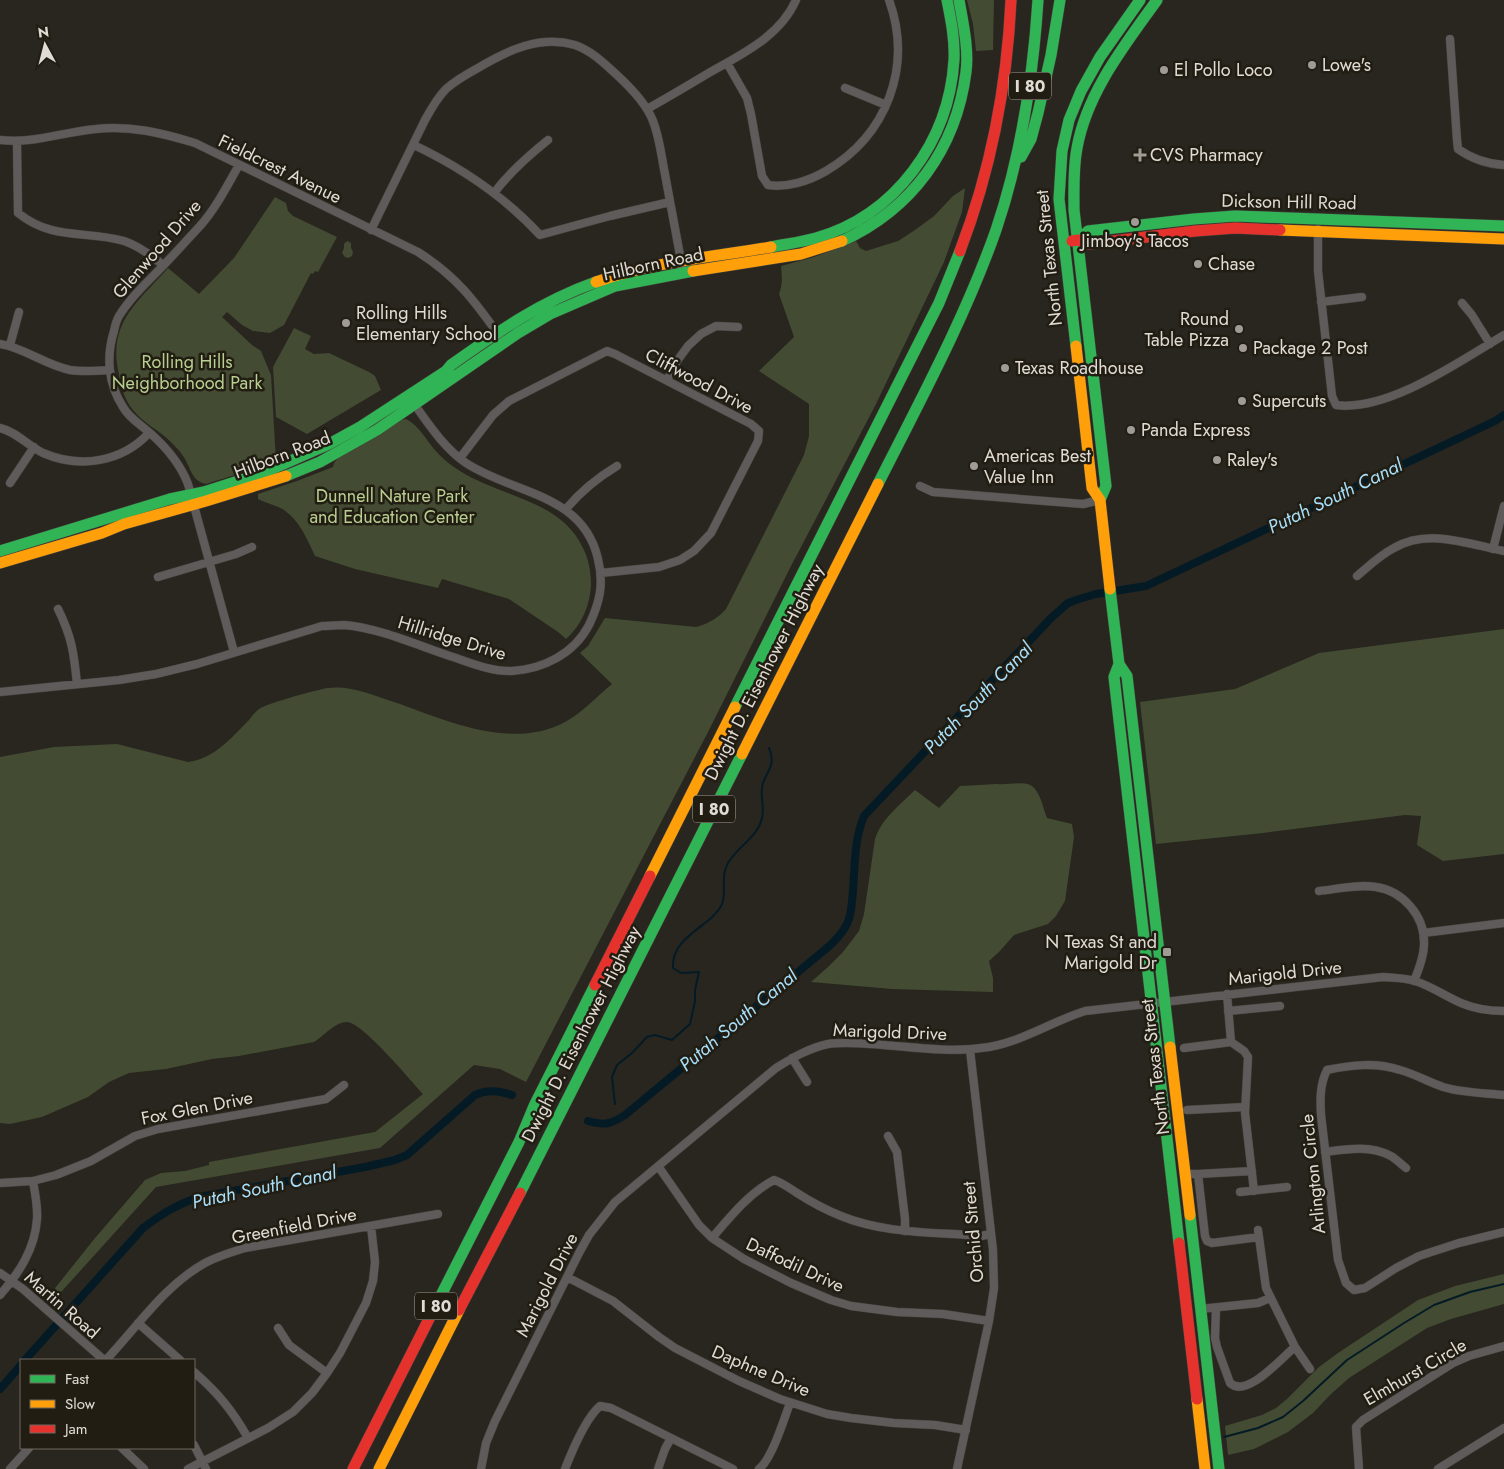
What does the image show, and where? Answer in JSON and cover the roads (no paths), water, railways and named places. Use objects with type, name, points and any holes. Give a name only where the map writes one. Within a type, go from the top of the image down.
[{"type":"main road","name":"Hilborn Road","points":[[0,563],[102,533],[124,524],[174,509],[192,499],[263,474],[304,456],[412,400],[501,338],[574,303],[615,286],[683,267],[816,238],[839,230],[872,212],[908,178],[928,150],[940,126],[946,109],[954,70],[955,50],[947,0]]},
{"type":"main road","name":"Hilborn Road","points":[[683,267],[714,269],[801,254],[819,249],[843,241],[863,231],[897,207],[916,188],[939,155],[958,112],[966,71],[965,32],[959,0]]},
{"type":"main road","name":"Dwight D. Eisenhower Highway","points":[[353,1469],[939,303],[961,250],[980,194],[996,132],[1007,66],[1012,0]]},
{"type":"main road","name":"Dwight D. Eisenhower Highway","points":[[379,1469],[566,1104],[922,397],[968,300],[996,229],[1013,171],[1032,69],[1038,0]]},
{"type":"main road","points":[[1013,171],[1030,139],[1038,113],[1051,55],[1060,0]]},
{"type":"main road","name":"North Texas Street","points":[[1140,0],[1088,78],[1070,118],[1062,151],[1059,176],[1060,212],[1092,488],[1100,500],[1119,664],[1127,676],[1218,1469]]},
{"type":"main road","name":"North Texas Street","points":[[1100,500],[1106,486],[1074,210],[1073,176],[1076,152],[1085,116],[1094,96],[1107,72],[1157,0]]},
{"type":"main road","name":"Dickson Hill Road","points":[[1078,240],[1088,231],[1235,216],[1504,226]]},
{"type":"main road","name":"Dickson Hill Road","points":[[1064,242],[1078,240],[1089,244],[1234,228],[1504,238]]},
{"type":"main road","name":"Hilborn Road","points":[[0,551],[170,499],[192,499]]},
{"type":"main road","name":"North Texas Street","points":[[1119,664],[1114,677],[1204,1469]]},
{"type":"street","points":[[647,109],[752,48],[775,30],[794,6],[796,0]]},
{"type":"street","points":[[727,62],[747,98],[752,114],[762,176],[768,185],[778,186],[797,183],[818,176],[838,164],[867,138],[886,105],[893,88],[898,46],[896,24],[889,0]]},
{"type":"street","points":[[1450,39],[1458,150],[1482,161],[1504,165]]},
{"type":"street","points":[[371,230],[434,104],[446,89],[491,60],[514,49],[540,42],[555,42],[576,46],[596,56],[627,84],[647,109],[653,120],[660,150],[683,267]]},
{"type":"street","points":[[846,88],[886,105]]},
{"type":"street","name":"Fieldcrest Avenue","points":[[0,140],[17,142],[44,139],[94,129],[118,128],[142,129],[195,143],[418,252],[453,278],[475,302],[501,338]]},
{"type":"street","points":[[494,193],[527,156],[548,140]]},
{"type":"street","points":[[17,142],[18,213],[41,227],[56,232],[106,237],[125,242],[142,249],[163,265]]},
{"type":"street","points":[[414,145],[460,169],[494,193],[540,235],[670,202]]},
{"type":"street","name":"Glenwood Drive","points":[[234,652],[183,472],[172,455],[123,408],[114,389],[109,370],[111,340],[117,318],[132,298],[202,224],[222,195],[239,165]]},
{"type":"street","points":[[1318,219],[1318,271],[1332,396],[1336,405],[1362,404],[1399,393],[1433,377],[1504,335]]},
{"type":"street","points":[[1321,302],[1362,297]]},
{"type":"street","points":[[1462,303],[1490,344]]},
{"type":"street","points":[[10,345],[19,312]]},
{"type":"street","points":[[667,380],[688,346],[701,334],[716,326],[738,327]]},
{"type":"street","points":[[0,344],[10,345],[54,365],[70,370],[109,370]]},
{"type":"street","name":"Cliffwood Drive","points":[[460,458],[493,415],[509,401],[607,351],[751,424],[759,431],[758,441],[711,533],[694,551],[680,560],[659,567],[601,573]]},
{"type":"street","name":"Hillridge Drive","points":[[0,692],[156,674],[322,626],[343,625],[369,629],[485,668],[510,671],[531,669],[551,661],[572,648],[581,638],[600,598],[601,573],[595,547],[589,535],[566,509],[474,468],[460,458],[439,439],[412,400]]},
{"type":"street","points":[[0,428],[21,437],[43,452],[76,462],[114,457],[134,447],[149,433]]},
{"type":"street","points":[[10,483],[34,447]]},
{"type":"street","points":[[566,509],[586,488],[617,466]]},
{"type":"street","points":[[920,486],[933,492],[1083,504],[1100,500]]},
{"type":"street","points":[[1493,549],[1504,506]]},
{"type":"street","points":[[1357,576],[1383,555],[1408,541],[1438,538],[1504,551]]},
{"type":"street","points":[[158,577],[236,554],[252,547]]},
{"type":"street","points":[[58,609],[67,627],[73,648],[77,684]]},
{"type":"street","points":[[1319,891],[1377,886],[1393,892],[1406,900],[1415,911],[1423,933],[1424,943],[1423,954],[1414,981]]},
{"type":"street","points":[[1423,933],[1504,923]]},
{"type":"street","name":"Marigold Drive","points":[[480,1469],[486,1443],[495,1420],[589,1235],[615,1202],[776,1068],[792,1058],[820,1047],[847,1043],[970,1050],[1015,1041],[1068,1016],[1085,1011],[1383,977],[1414,981],[1462,1004],[1504,1011]]},
{"type":"street","points":[[1227,994],[1230,1042]]},
{"type":"street","points":[[1228,1011],[1280,1006]]},
{"type":"street","points":[[1184,1048],[1230,1042],[1248,1057],[1244,1107],[1254,1191]]},
{"type":"street","name":"Orchid Street","points":[[957,1469],[989,1321],[994,1279],[991,1234],[970,1050]]},
{"type":"street","points":[[792,1058],[808,1082]]},
{"type":"street","name":"Arlington Circle","points":[[1504,1095],[1444,1087],[1401,1070],[1366,1064],[1328,1070],[1323,1079],[1320,1098],[1338,1260],[1346,1283],[1354,1290],[1365,1288],[1396,1268],[1426,1254],[1459,1242],[1504,1232]]},
{"type":"street","name":"Fox Glen Drive","points":[[0,1183],[33,1181],[56,1175],[91,1161],[135,1136],[158,1129],[326,1098],[344,1085]]},
{"type":"street","points":[[1187,1110],[1244,1107]]},
{"type":"street","points":[[888,1136],[897,1152],[905,1231]]},
{"type":"street","points":[[1325,1152],[1355,1148],[1367,1149],[1391,1156],[1406,1168]]},
{"type":"street","name":"Daffodil Drive","points":[[658,1166],[699,1225],[712,1238],[744,1259],[805,1290],[851,1306],[898,1312],[942,1314],[989,1321]]},
{"type":"street","points":[[1184,1174],[1252,1171]]},
{"type":"street","points":[[1198,1174],[1207,1241],[1212,1243],[1258,1234],[1264,1283],[1295,1347],[1310,1369]]},
{"type":"street","points":[[712,1238],[743,1204],[766,1184],[774,1180],[781,1182],[810,1201],[839,1216],[862,1224],[905,1231],[981,1236],[991,1234]]},
{"type":"street","points":[[0,1295],[27,1258],[32,1244],[37,1219],[33,1181]]},
{"type":"street","points":[[1240,1192],[1288,1187]]},
{"type":"street","name":"Greenfield Drive","points":[[106,1359],[169,1288],[207,1262],[225,1254],[246,1248],[438,1214]]},
{"type":"street","points":[[188,1469],[205,1465],[248,1438],[268,1428],[293,1412],[312,1393],[340,1353],[366,1303],[373,1281],[375,1262],[371,1226]]},
{"type":"street","name":"Martin Road","points":[[0,1273],[51,1313],[104,1359]]},
{"type":"street","name":"Daphne Drive","points":[[567,1277],[613,1301],[675,1348],[753,1388],[790,1403],[827,1414],[851,1418],[935,1425],[966,1430]]},
{"type":"street","points":[[1200,1309],[1258,1303],[1270,1298]]},
{"type":"street","points":[[1216,1308],[1215,1338],[1217,1347],[1230,1383],[1234,1387],[1240,1387],[1262,1377],[1295,1347]]},
{"type":"street","points":[[138,1323],[179,1359]]},
{"type":"street","points":[[278,1328],[289,1344],[327,1373]]},
{"type":"street","name":"Elmhurst Circle","points":[[1359,1469],[1356,1427],[1363,1420],[1452,1364],[1469,1356],[1504,1346]]},
{"type":"street","points":[[195,1373],[224,1402],[237,1418],[248,1438]]},
{"type":"street","points":[[759,1469],[774,1445],[790,1403]]},
{"type":"street","points":[[566,1469],[570,1456],[592,1412],[600,1406],[610,1408],[732,1469]]},
{"type":"street","points":[[1438,1469],[1504,1428]]},
{"type":"street","points":[[658,1469],[662,1455],[671,1438]]},
{"type":"street","points":[[195,1447],[205,1465]]},
{"type":"street","points":[[10,1469],[28,1449]]},
{"type":"street","points":[[123,1449],[144,1469]]},
{"type":"street","points":[[16,1462],[22,1469]]},
{"type":"waterway","name":"Putah South Canal","points":[[588,1121],[608,1123],[625,1115],[836,940],[845,928],[850,916],[857,843],[864,816],[1051,618],[1068,603],[1096,594],[1146,586],[1495,421],[1504,415]]},
{"type":"waterway","points":[[615,1104],[612,1077],[617,1065],[647,1037],[655,1035],[672,1040],[690,1024],[699,972],[681,973],[673,968],[673,960],[676,952],[685,940],[720,908],[723,899],[724,874],[728,863],[760,825],[763,814],[762,787],[772,759],[769,748]]},
{"type":"waterway","name":"Putah South Canal","points":[[26,1359],[143,1228],[170,1210],[199,1197],[395,1160],[407,1155],[475,1095],[493,1091],[512,1095]]},
{"type":"waterway","points":[[1224,1437],[1258,1428],[1283,1417],[1347,1360],[1434,1305],[1470,1292],[1504,1284]]},
{"type":"waterway","name":"Putah South Canal","points":[[0,1389],[20,1366]]},
{"type":"place","name":"Lowe's","points":[[1312,65]]},
{"type":"place","name":"El Pollo Loco","points":[[1164,70]]},
{"type":"place","name":"CVS Pharmacy","points":[[1140,155]]},
{"type":"place","name":"Jimboy's Tacos","points":[[1135,222]]},
{"type":"place","name":"Chase","points":[[1198,264]]},
{"type":"place","name":"Rolling Hills Elementary School","points":[[346,323]]},
{"type":"place","name":"Round Table Pizza","points":[[1239,329]]},
{"type":"place","name":"Package 2 Post","points":[[1243,348]]},
{"type":"place","name":"Texas Roadhouse","points":[[1005,368]]},
{"type":"place","name":"Supercuts","points":[[1242,401]]},
{"type":"place","name":"Panda Express","points":[[1131,430]]},
{"type":"place","name":"Raley's","points":[[1217,460]]},
{"type":"place","name":"Americas Best Value Inn","points":[[974,466]]},
{"type":"place","name":"N Texas St and Marigold Dr","points":[[1167,952]]},
{"type":"park label","name":"Rolling Hills Neighborhood Park","points":[[187,372]]},
{"type":"park label","name":"Dunnell Nature Park and Education Center","points":[[392,506]]}]
